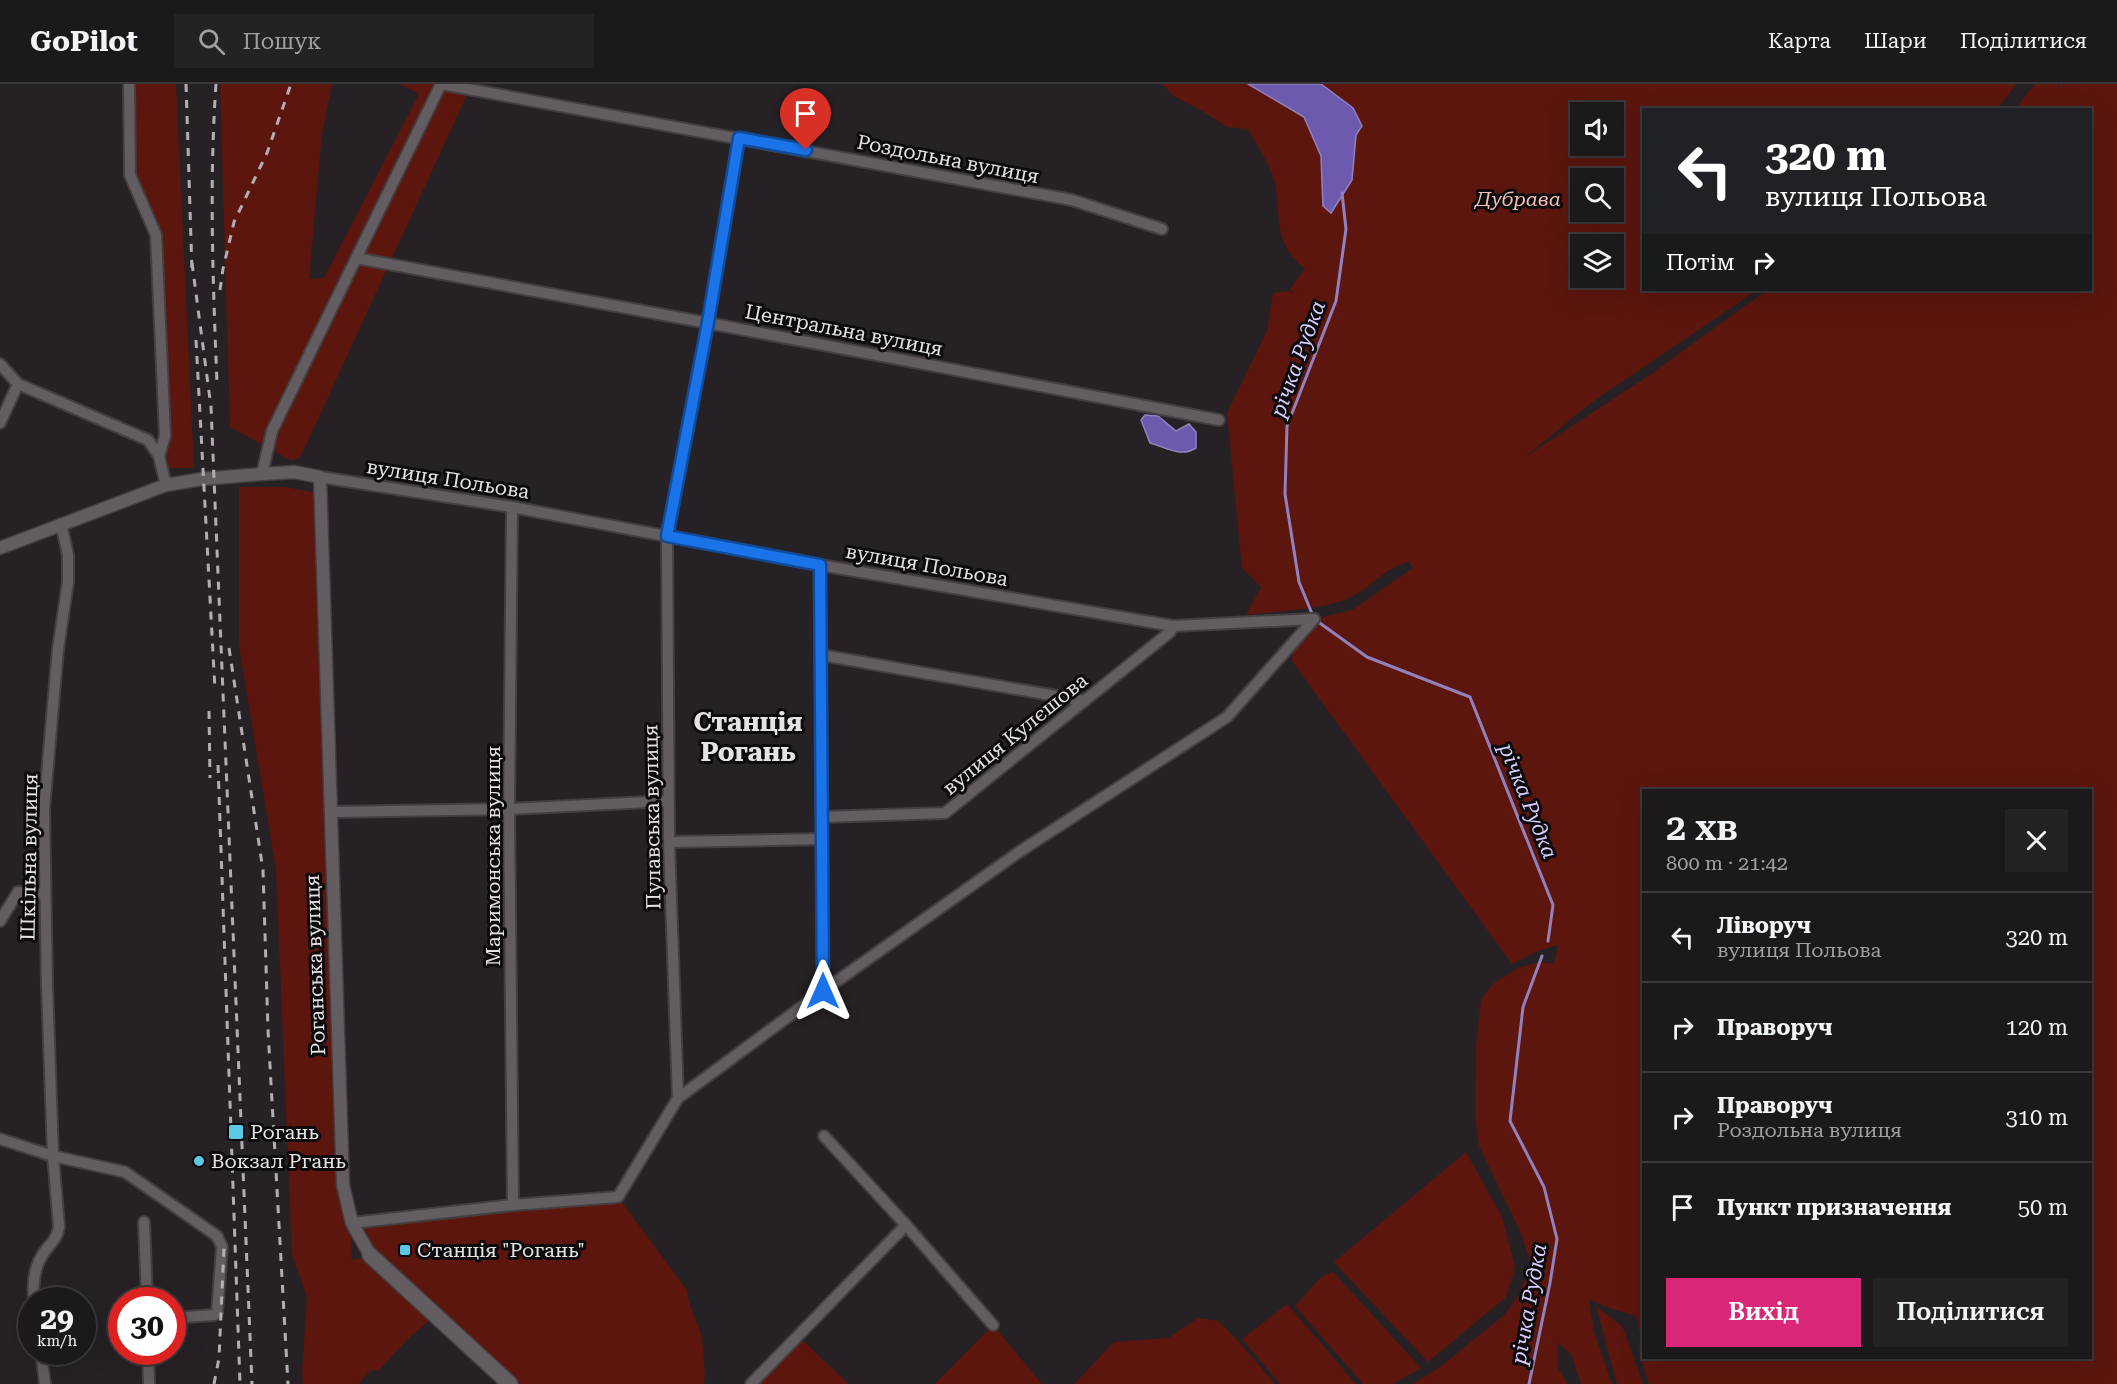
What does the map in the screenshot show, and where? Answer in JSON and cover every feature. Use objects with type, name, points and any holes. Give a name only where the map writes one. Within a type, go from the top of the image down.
[{"type":"main road","name":"Роганська вулиця","points":[[370,1256],[510,1384]]},
{"type":"street","points":[[129,84],[130,175],[156,235],[165,436],[159,456]]},
{"type":"street","points":[[262,474],[272,431],[441,84]]},
{"type":"street","name":"Роздольна вулиця","points":[[441,84],[1072,200],[1162,229]]},
{"type":"street","name":"Пулавська вулиця","points":[[678,1098],[668,801],[667,536],[708,322],[739,138]]},
{"type":"street","name":"Центральна вулиця","points":[[356,258],[708,322],[1219,420]]},
{"type":"street","points":[[0,364],[18,384],[148,440],[159,456],[166,485]]},
{"type":"street","points":[[0,423],[18,384]]},
{"type":"street","points":[[0,548],[166,485],[202,479],[294,472],[320,477]]},
{"type":"street","name":"вулиця Польова","points":[[320,477],[512,507],[820,565],[1173,626],[1314,619],[1227,717],[1019,852],[823,991]]},
{"type":"street","name":"Роганська вулиця","points":[[320,477],[343,1185],[352,1222],[370,1256]]},
{"type":"street","name":"Маримонська вулиця","points":[[512,507],[509,809],[513,1205]]},
{"type":"street","name":"Шкільна вулиця","points":[[34,1287],[34,1270],[45,1251],[57,1237],[59,1227],[53,1156],[44,809],[58,649],[68,582],[68,555],[61,525]]},
{"type":"street","points":[[352,1222],[513,1205],[618,1197],[678,1098],[823,991],[820,565]]},
{"type":"street","name":"вулиця Кулєшова","points":[[822,817],[945,813],[1170,632],[1173,626]]},
{"type":"street","points":[[821,655],[1085,701]]},
{"type":"street","points":[[331,812],[509,809],[668,801]]},
{"type":"street","points":[[669,842],[822,839]]},
{"type":"street","points":[[0,921],[18,892],[45,894]]},
{"type":"street","points":[[824,1136],[906,1225],[993,1325]]},
{"type":"street","points":[[0,1139],[53,1156],[125,1172],[217,1236],[222,1246],[217,1313],[186,1317]]},
{"type":"street","points":[[144,1222],[146,1287]]},
{"type":"street","points":[[751,1384],[906,1225]]},
{"type":"street","points":[[43,1365],[45,1384]]},
{"type":"street","points":[[148,1365],[149,1384]]},
{"type":"green space","points":[[129,84],[176,84],[194,468],[168,468],[156,235],[130,175]]},
{"type":"green space","points":[[220,84],[332,84],[322,133],[309,279],[324,278],[419,94],[400,84],[472,84],[301,456],[292,461],[230,427]]},
{"type":"green space","name":"Дубрава","points":[[1162,84],[1248,84],[1304,117],[1321,156],[1323,206],[1352,180],[1356,135],[1353,108],[1321,84],[2017,84],[1998,108],[1642,108],[1642,291],[1756,291],[1591,403],[1525,457],[1651,374],[1766,291],[2092,291],[2092,108],[2016,108],[2035,84],[2058,84],[2058,88],[2060,84],[2117,84],[2117,1384],[1649,1384],[1639,1352],[1640,1335],[1636,1316],[1589,1299],[1594,1332],[1612,1384],[1581,1384],[1571,1354],[1558,1343],[1557,1367],[1568,1384],[1413,1384],[1440,1367],[1504,1315],[1519,1295],[1531,1264],[1520,1231],[1479,1146],[1475,1116],[1476,1045],[1481,999],[1494,983],[1520,967],[1541,962],[1554,964],[1558,945],[1540,950],[1512,964],[1292,661],[1294,641],[1314,619],[1352,610],[1413,568],[1409,562],[1393,568],[1357,594],[1338,602],[1313,608],[1246,615],[1261,587],[1242,568],[1227,413],[1267,331],[1273,293],[1288,291],[1298,294],[1289,290],[1305,269],[1287,249],[1283,240],[1275,184],[1267,163],[1248,129],[1227,127],[1174,96]]},
{"type":"green space","points":[[239,487],[286,487],[321,494],[343,1185],[351,1235],[352,1260],[369,1256],[352,1223],[618,1197],[687,1290],[701,1336],[704,1384],[510,1384],[435,1316],[410,1337],[379,1370],[370,1371],[359,1384],[303,1384],[307,1297],[292,1255],[276,870],[239,646]]},
{"type":"green space","points":[[1466,1152],[1502,1217],[1515,1267],[1506,1297],[1428,1362],[1334,1262]]},
{"type":"green space","points":[[1333,1272],[1421,1368],[1393,1384],[1363,1384],[1295,1306],[1321,1277]]},
{"type":"green space","points":[[1287,1304],[1356,1384],[1280,1384],[1242,1339]]},
{"type":"green space","points":[[1596,1306],[1623,1327],[1643,1384],[1617,1384]]},
{"type":"green space","points":[[1198,1318],[1218,1321],[1275,1384],[1074,1384],[1114,1342],[1168,1338]]},
{"type":"green space","points":[[993,1325],[1042,1384],[935,1384]]},
{"type":"green space","points":[[798,1336],[849,1384],[751,1384]]},
{"type":"shaded area","points":[[1248,84],[1321,84],[1353,108],[1362,126],[1356,135],[1352,180],[1331,213],[1323,206],[1321,156],[1304,117]]},
{"type":"shaded area","points":[[1145,415],[1158,416],[1176,431],[1189,424],[1196,432],[1196,448],[1179,452],[1150,443],[1141,420]]},
{"type":"waterway","name":"річка Рудка","points":[[1313,616],[1299,582],[1285,494],[1287,426],[1336,301],[1346,229],[1342,193]]},
{"type":"waterway","name":"річка Рудка","points":[[1317,621],[1367,657],[1470,697],[1553,905],[1548,941]]},
{"type":"waterway","name":"річка Рудка","points":[[1529,1384],[1557,1239],[1544,1187],[1510,1121],[1523,1007],[1542,956]]},
{"type":"railway","points":[[186,84],[192,271]]},
{"type":"railway","points":[[216,84],[212,196],[217,384]]},
{"type":"railway","points":[[220,290],[234,222],[267,153],[291,84]]},
{"type":"railway","points":[[192,263],[211,407],[252,1384]]},
{"type":"railway","points":[[196,340],[215,690]]},
{"type":"railway","points":[[229,648],[263,870],[268,1030],[288,1384]]},
{"type":"railway","points":[[209,711],[210,778]]},
{"type":"railway","points":[[218,765],[240,1384]]},
{"type":"railway","points":[[214,1384],[219,1358],[224,1247]]},
{"type":"place","name":"Рогань","points":[[236,1132]]},
{"type":"place","name":"Вокзал Ргань","points":[[199,1161]]},
{"type":"place","name":"Станція \"Рогань\"","points":[[405,1250]]},
{"type":"district","name":"Станція Рогань","points":[[748,737]]},
{"type":"route","points":[[806,150],[739,138],[708,322],[667,536],[820,565],[823,991]]}]
